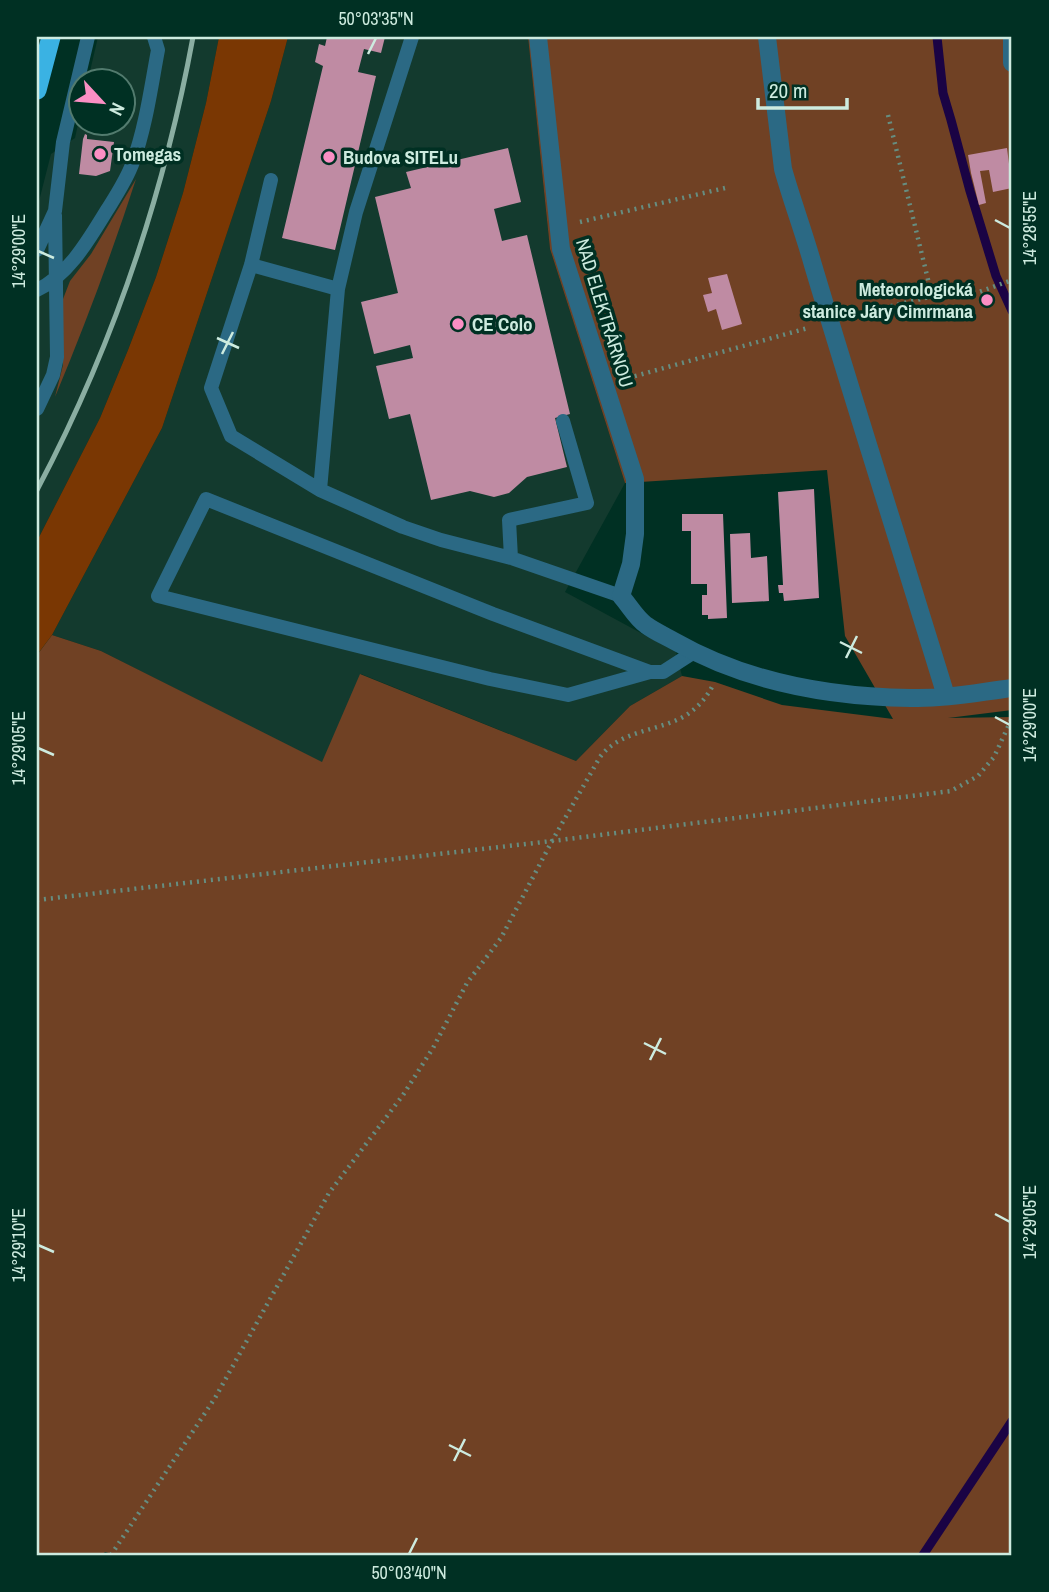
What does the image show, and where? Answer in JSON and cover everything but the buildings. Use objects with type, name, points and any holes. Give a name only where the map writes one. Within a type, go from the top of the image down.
[{"type":"highway","points":[[37,90],[51,37]]},
{"type":"street","name":"NAD ELEKTRÁRNOU","points":[[538,37],[561,249],[635,480],[635,534],[631,564],[621,596]]},
{"type":"street","points":[[767,37],[783,169],[946,696]]},
{"type":"street","points":[[1012,37],[1012,63]]},
{"type":"street","points":[[621,596],[644,624],[694,652],[724,666],[783,684],[811,690],[913,698],[1012,688]]},
{"type":"lane","points":[[37,409],[53,375],[57,357],[55,211],[63,142],[88,37]]},
{"type":"lane","points":[[320,490],[338,289],[356,212],[412,37]]},
{"type":"lane","points":[[37,290],[56,278],[78,254],[133,164],[158,41]]},
{"type":"lane","points":[[271,180],[251,265],[211,388],[230,436],[320,490],[403,527],[511,558],[621,596]]},
{"type":"lane","points":[[37,250],[55,211]]},
{"type":"lane","points":[[251,265],[338,289]]},
{"type":"lane","points":[[511,558],[509,520],[587,503],[564,421]]},
{"type":"lane","points":[[650,672],[493,614],[206,499],[158,596],[490,679],[568,695],[650,672],[663,672],[694,652]]},
{"type":"path","points":[[888,115],[932,296]]},
{"type":"path","points":[[559,227],[725,188]]},
{"type":"path","points":[[604,384],[830,321],[950,292],[979,292],[1012,280]]},
{"type":"path","points":[[111,1555],[215,1398],[329,1193],[403,1095],[433,1048],[467,983],[501,938],[552,841],[607,748],[619,740],[688,714],[706,697],[724,666]]},
{"type":"path","points":[[37,900],[552,841],[951,791],[978,776],[994,757],[1012,718]]},
{"type":"shaded area","points":[[98,37],[219,37],[206,103],[183,193],[156,277],[100,418],[37,541],[37,209],[51,154],[75,136],[136,136],[136,66],[91,66]]},
{"type":"shaded area","points":[[219,37],[288,37],[271,101],[162,428],[52,635],[37,655],[37,541],[100,418],[156,277],[183,193],[206,103]]},
{"type":"shaded area","points":[[288,37],[528,37],[550,249],[625,483],[565,592],[676,652],[682,676],[630,706],[576,761],[361,674],[322,763],[101,651],[52,635],[162,428],[271,101]]},
{"type":"shaded area","points":[[528,37],[1012,37],[1012,710],[948,718],[1012,717],[1012,1555],[115,1555],[105,1552],[102,1555],[37,1555],[37,655],[52,635],[101,651],[322,762],[360,674],[576,761],[630,706],[682,676],[715,682],[782,705],[893,719],[845,636],[827,470],[625,483],[550,249]]},
{"type":"shaded area","points":[[136,179],[98,289],[55,397],[63,365],[63,299],[70,281],[91,254]]},
{"type":"waterway","points":[[937,37],[943,93],[996,276],[1012,311]]},
{"type":"waterway","points":[[923,1555],[1012,1421]]},
{"type":"railway","points":[[37,490],[89,381],[132,269],[167,154],[193,37]]},
{"type":"place","name":"Tomegas","points":[[100,154]]},
{"type":"place","name":"Budova SITELu","points":[[329,157]]},
{"type":"place","name":"Meteorologická stanice Járy Cimrmana","points":[[987,300]]},
{"type":"place","name":"CE Colo","points":[[458,324]]}]
